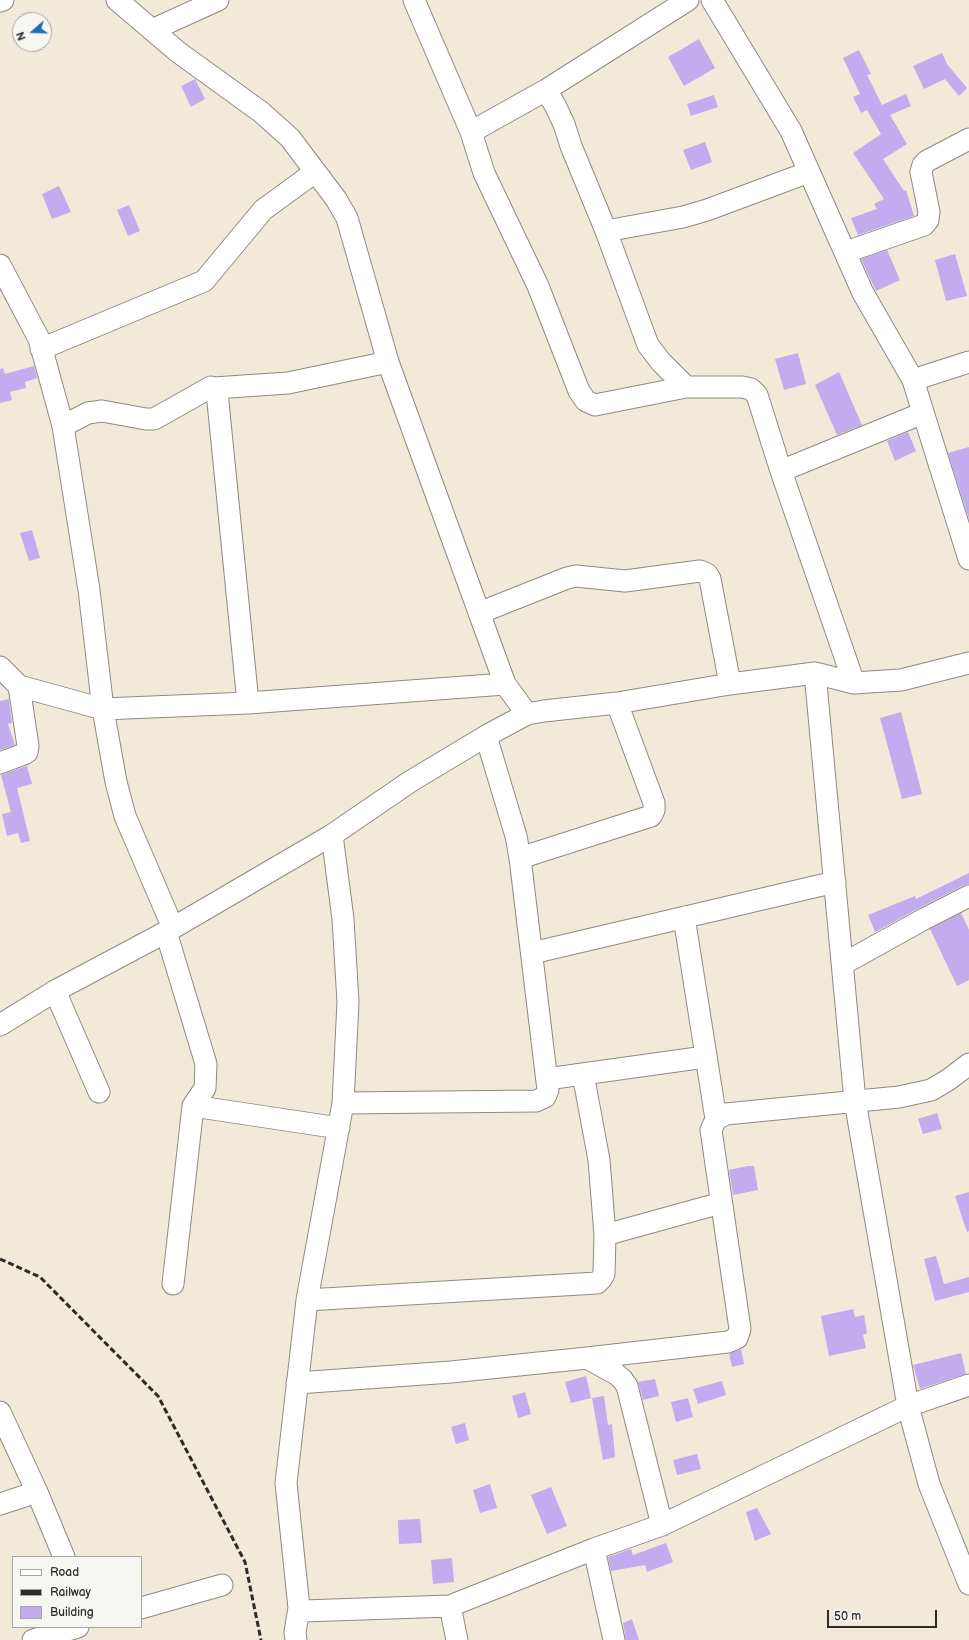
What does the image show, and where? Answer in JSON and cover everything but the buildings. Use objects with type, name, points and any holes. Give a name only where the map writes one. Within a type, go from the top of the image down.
[{"type":"street","points":[[117,0],[178,52],[260,112],[290,138],[336,199],[347,218],[388,362],[479,613],[506,684],[527,714]]},
{"type":"street","points":[[152,30],[218,0]]},
{"type":"street","points":[[414,0],[471,132],[484,173],[538,286],[579,391],[586,401],[595,406],[686,387],[742,387],[751,389],[757,395],[781,472],[854,683]]},
{"type":"street","points":[[471,132],[546,90],[688,0]]},
{"type":"street","points":[[712,0],[791,131],[867,299],[913,380],[969,559]]},
{"type":"street","points":[[546,90],[564,124],[571,146],[606,231],[648,345],[661,362],[686,387]]},
{"type":"street","points":[[846,252],[924,224],[928,220],[929,212],[921,172],[923,165],[927,161],[969,139]]},
{"type":"street","points":[[41,348],[204,281],[264,210],[316,172]]},
{"type":"street","points":[[606,231],[683,217],[707,210],[809,172]]},
{"type":"street","points":[[0,265],[8,294],[39,339],[63,426],[89,590],[103,709],[116,782],[125,816],[169,930],[206,1064],[205,1088],[193,1106],[173,1284]]},
{"type":"street","points":[[63,426],[88,413],[102,411],[146,420],[154,418],[211,387],[288,383],[388,362]]},
{"type":"street","points":[[913,380],[969,362]]},
{"type":"street","points":[[214,388],[217,392],[248,703]]},
{"type":"street","points":[[781,472],[923,413]]},
{"type":"street","points":[[479,613],[567,578],[576,576],[625,581],[700,571],[707,574],[710,579],[730,684]]},
{"type":"street","points":[[0,1025],[55,991],[169,930],[332,835],[411,781],[486,736],[527,714],[544,710],[616,703],[730,684],[815,673],[854,683],[901,680],[969,663]]},
{"type":"street","points":[[0,667],[19,686],[103,709],[248,703],[506,684]]},
{"type":"street","points":[[815,673],[855,1100],[908,1406],[929,1484],[969,1584]]},
{"type":"street","points":[[0,763],[27,752],[28,746],[19,686]]},
{"type":"street","points":[[520,858],[651,816],[654,810],[654,803],[616,703]]},
{"type":"street","points":[[343,1103],[536,1102],[545,1097],[548,1090],[520,858],[516,836],[486,736]]},
{"type":"street","points":[[296,1640],[295,1632],[299,1608],[286,1483],[306,1300],[343,1103],[348,1002],[343,919],[332,835]]},
{"type":"street","points":[[532,953],[835,882]]},
{"type":"street","points":[[842,964],[969,896]]},
{"type":"street","points":[[297,1383],[451,1372],[728,1342],[737,1338],[740,1329],[711,1130],[716,1119],[684,917]]},
{"type":"street","points":[[55,991],[99,1092]]},
{"type":"street","points":[[547,1079],[705,1057]]},
{"type":"street","points":[[716,1119],[726,1114],[855,1100],[899,1097],[931,1090],[948,1080],[969,1064]]},
{"type":"street","points":[[306,1300],[597,1283],[604,1274],[605,1235],[599,1160],[582,1074]]},
{"type":"street","points":[[193,1106],[339,1128]]},
{"type":"street","points":[[605,1235],[721,1203]]},
{"type":"street","points":[[587,1358],[616,1374],[627,1386],[662,1525]]},
{"type":"street","points":[[299,1608],[303,1611],[450,1606],[594,1549],[662,1525],[908,1406],[969,1385]]},
{"type":"street","points":[[0,1412],[37,1492],[64,1556]]},
{"type":"street","points":[[0,1504],[37,1492]]},
{"type":"street","points":[[594,1549],[614,1640]]},
{"type":"street","points":[[142,1608],[222,1584]]},
{"type":"street","points":[[450,1606],[457,1640]]},
{"type":"street","points":[[33,1640],[75,1628]]},
{"type":"railway","points":[[0,1259],[40,1277],[158,1396],[245,1562],[261,1640]]}]
